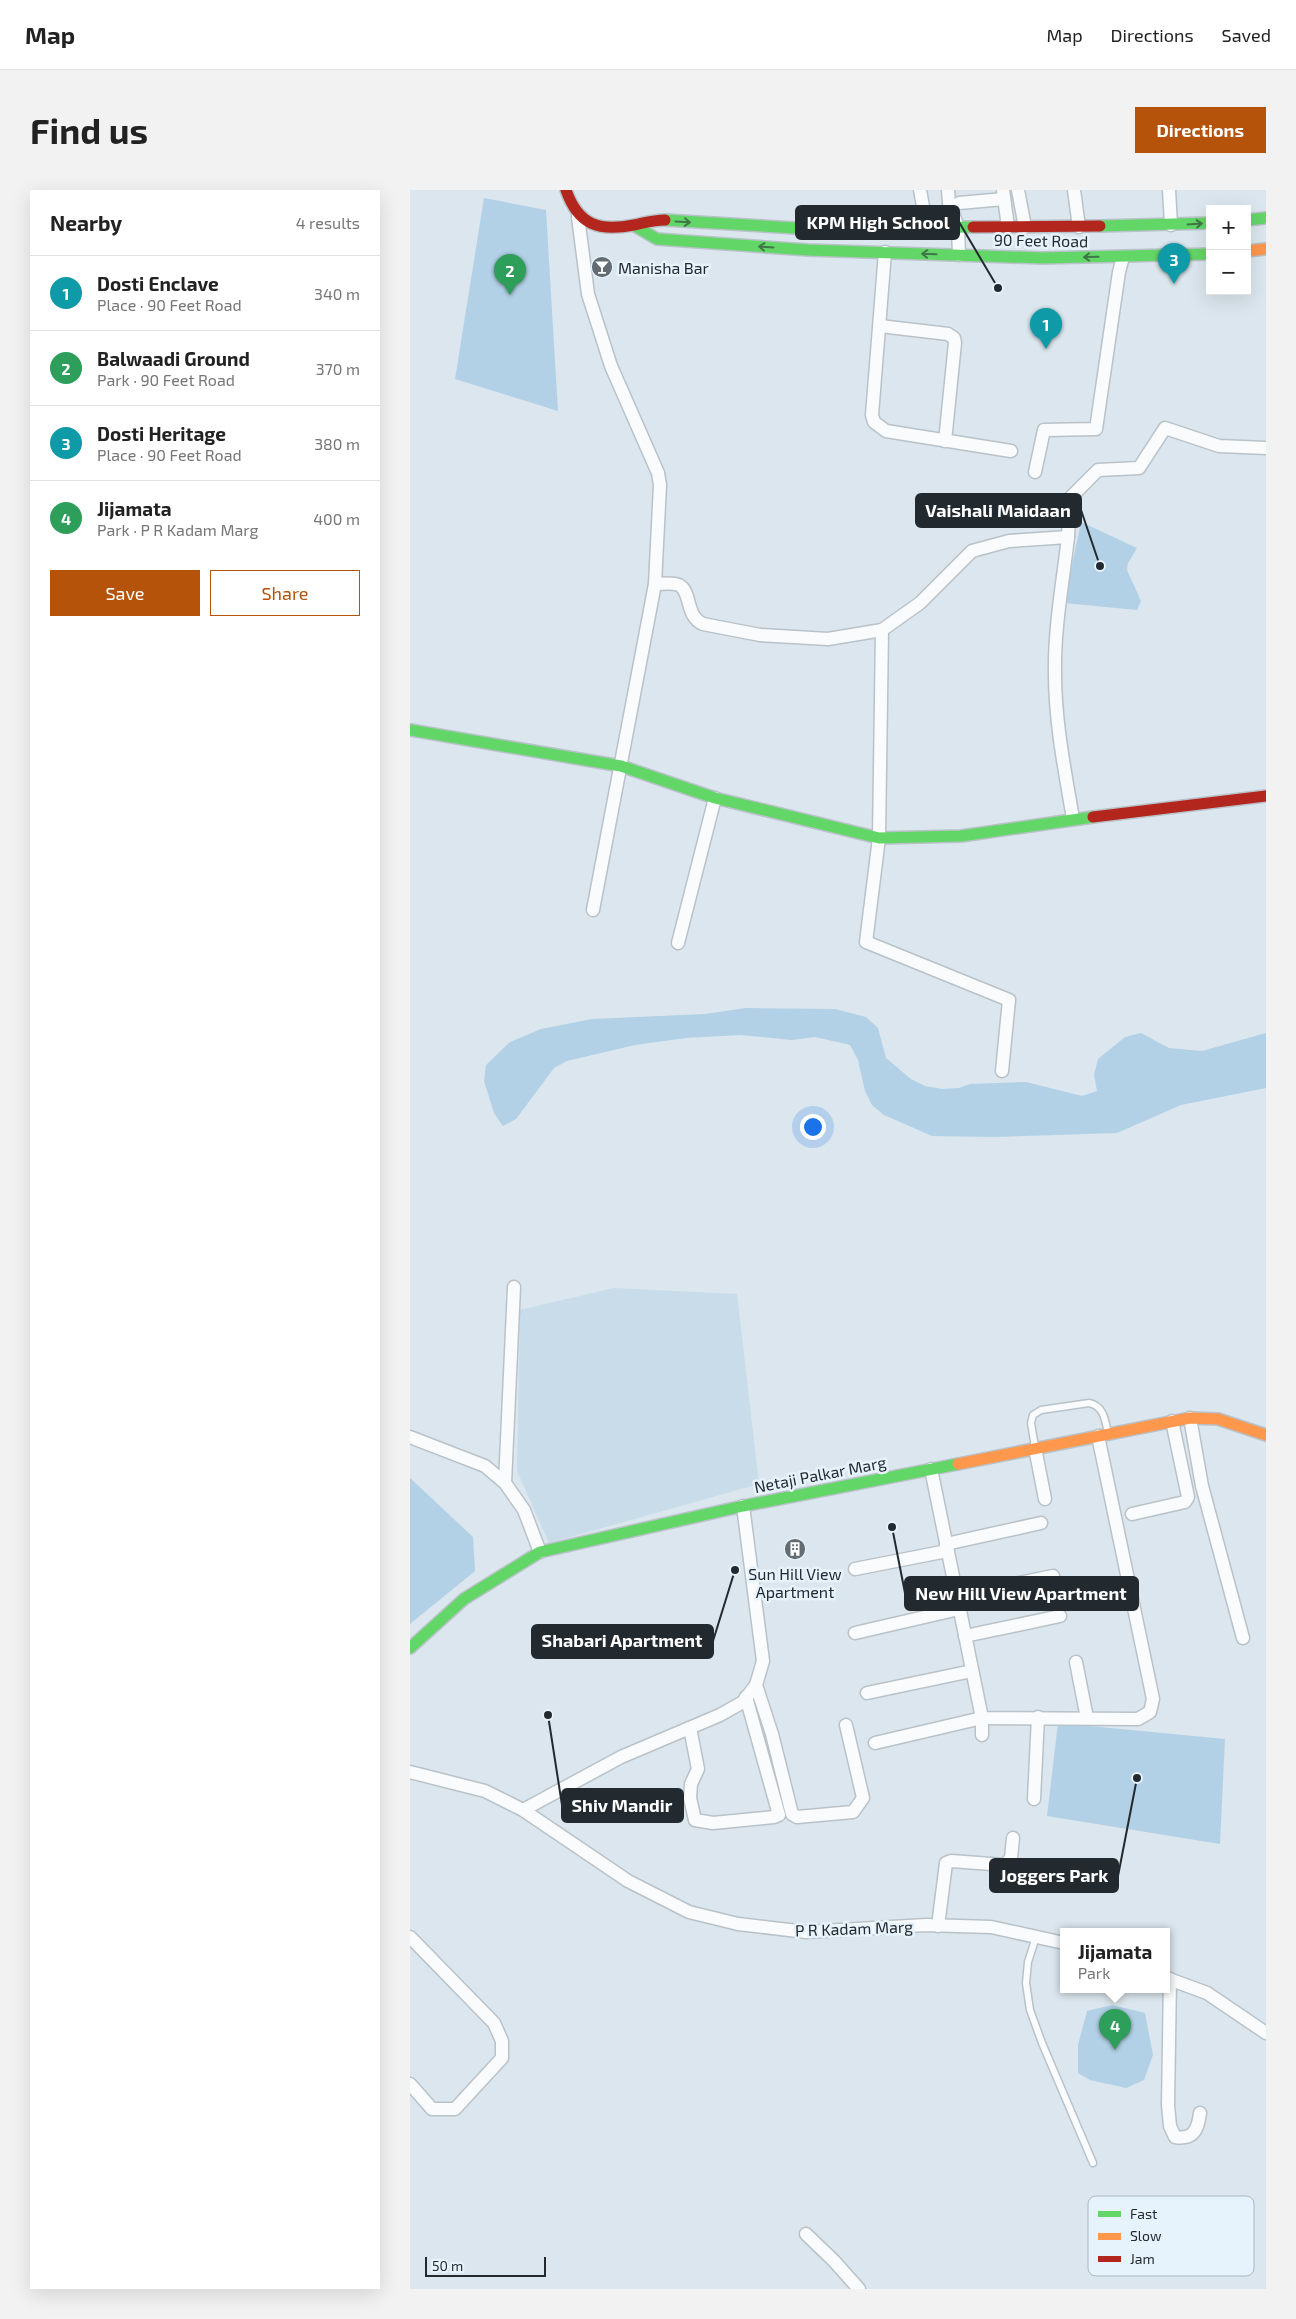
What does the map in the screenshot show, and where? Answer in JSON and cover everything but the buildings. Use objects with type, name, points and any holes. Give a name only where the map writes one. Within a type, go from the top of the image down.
[{"type":"street","points":[[566,190],[569,202],[578,217],[588,294],[611,366],[659,479],[655,584],[593,910]]},
{"type":"street","points":[[920,190],[927,228]]},
{"type":"street","points":[[948,190],[958,227],[960,255]]},
{"type":"street","points":[[1074,190],[1079,226]]},
{"type":"street","points":[[1169,190],[1171,225]]},
{"type":"street","points":[[1023,191],[1026,227]]},
{"type":"street","points":[[960,203],[1003,195],[1008,227]]},
{"type":"street","name":"90 Feet Road","points":[[578,217],[587,224],[595,226],[635,226],[657,220],[811,229],[1026,227],[1042,235],[1079,226],[1133,234],[1171,225],[1206,222]]},
{"type":"street","points":[[1251,220],[1266,218]]},
{"type":"street","name":"90 Feet Road","points":[[635,226],[657,239],[808,250],[1042,258],[1206,254]]},
{"type":"street","points":[[808,250],[811,229]]},
{"type":"street","points":[[1035,472],[1044,430],[1096,429],[1133,234]]},
{"type":"street","points":[[1042,235],[1042,258]]},
{"type":"street","points":[[1251,251],[1266,249]]},
{"type":"street","points":[[885,252],[872,415],[874,422],[886,431],[1011,451]]},
{"type":"street","points":[[880,326],[948,334],[954,338],[945,441]]},
{"type":"street","points":[[1073,819],[1060,744],[1055,675],[1070,498],[1098,470],[1139,468],[1165,428],[1219,446],[1266,448]]},
{"type":"street","points":[[655,584],[676,584],[683,588],[693,616],[703,624],[760,635],[828,639],[882,630],[920,603],[972,551],[1009,541],[1068,536]]},
{"type":"street","points":[[882,630],[879,838],[866,942],[1009,1000],[1002,1071]]},
{"type":"street","points":[[410,730],[621,766],[715,798],[879,838],[961,836],[1073,819],[1266,796]]},
{"type":"street","points":[[678,943],[715,798]]},
{"type":"street","points":[[505,1483],[514,1287]]},
{"type":"street","points":[[1190,1418],[1202,1486],[1243,1638]]},
{"type":"street","name":"Netaji Palkar Marg","points":[[410,1648],[464,1599],[540,1552],[743,1506],[1190,1418],[1218,1419],[1266,1435]]},
{"type":"street","points":[[1132,1514],[1185,1502],[1188,1497],[1172,1421]]},
{"type":"street","points":[[875,1743],[982,1718],[1138,1719],[1150,1712],[1153,1699],[1103,1435]]},
{"type":"street","points":[[410,1437],[485,1466],[505,1483],[524,1510],[540,1552]]},
{"type":"street","points":[[1035,1448],[1045,1499]]},
{"type":"street","points":[[931,1469],[982,1718],[982,1735]]},
{"type":"street","points":[[523,1810],[620,1757],[720,1715],[746,1697],[756,1685],[763,1661],[743,1506]]},
{"type":"street","points":[[855,1569],[947,1548],[1041,1523]]},
{"type":"street","points":[[956,1596],[1053,1576]]},
{"type":"street","points":[[855,1633],[959,1608]]},
{"type":"street","points":[[965,1636],[1060,1616]]},
{"type":"street","points":[[1076,1662],[1087,1718]]},
{"type":"street","points":[[868,1693],[972,1671]]},
{"type":"street","points":[[756,1685],[772,1734],[792,1814],[797,1817],[853,1812],[859,1806],[863,1798],[846,1725]]},
{"type":"street","points":[[690,1728],[698,1769],[691,1784],[690,1798],[694,1820],[713,1823],[774,1817],[779,1814],[746,1697]]},
{"type":"street","points":[[1034,1799],[1038,1717]]},
{"type":"street","name":"P R Kadam Marg","points":[[410,1772],[485,1791],[523,1810],[628,1881],[689,1912],[738,1924],[806,1932],[938,1926],[991,1927],[1060,1943]]},
{"type":"street","points":[[938,1926],[946,1863],[951,1861],[1005,1865],[1011,1858],[1013,1838]]},
{"type":"street","points":[[410,1937],[494,2023],[502,2041],[502,2058],[455,2109],[432,2108],[410,2084]]},
{"type":"street","points":[[1170,1979],[1207,1993],[1266,2033]]},
{"type":"street","points":[[1168,1993],[1168,2105],[1170,2126],[1175,2137],[1183,2138],[1193,2135],[1199,2128],[1200,2113]]},
{"type":"street","points":[[806,2234],[859,2289]]},
{"type":"lane","points":[[1035,1448],[1031,1423],[1033,1415],[1041,1410],[1095,1404],[1102,1410],[1103,1435]]},
{"type":"lane","points":[[1036,1937],[1027,1969],[1026,1983],[1030,2010],[1093,2163]]},
{"type":"shaded area","points":[[484,198],[546,210],[558,411],[455,379]]},
{"type":"shaded area","points":[[1081,522],[1137,548],[1128,563],[1127,570],[1141,601],[1137,610],[1064,603]]},
{"type":"shaded area","points":[[746,1008],[835,1009],[866,1017],[878,1028],[886,1058],[911,1079],[925,1086],[942,1089],[959,1088],[970,1084],[1026,1082],[1082,1096],[1097,1091],[1094,1075],[1098,1059],[1125,1037],[1141,1033],[1169,1048],[1202,1051],[1266,1033],[1266,1088],[1181,1105],[1117,1133],[994,1137],[932,1136],[884,1115],[872,1105],[865,1091],[858,1060],[850,1045],[815,1037],[792,1040],[740,1035],[686,1038],[635,1045],[567,1061],[554,1068],[516,1119],[503,1126],[494,1113],[484,1081],[486,1065],[510,1042],[541,1029],[592,1019],[705,1014]]},
{"type":"shaded area","points":[[614,1288],[737,1294],[759,1484],[549,1543],[517,1471],[520,1310]]},
{"type":"shaded area","points":[[410,1478],[473,1537],[475,1571],[410,1624]]},
{"type":"shaded area","points":[[1058,1723],[1225,1739],[1220,1844],[1047,1816]]},
{"type":"shaded area","points":[[1112,2005],[1145,2013],[1153,2055],[1144,2080],[1126,2088],[1090,2080],[1078,2073],[1078,2045],[1087,2011]]},
{"type":"traffic: fast","points":[[1251,220],[1266,218]]},
{"type":"traffic: fast","points":[[665,220],[811,229],[973,227]]},
{"type":"traffic: fast","points":[[1100,226],[1206,223]]},
{"type":"traffic: fast","points":[[635,226],[657,239],[808,250],[1042,258],[1206,254]]},
{"type":"traffic: fast","points":[[410,730],[621,766],[715,798],[879,838],[961,836],[1093,817]]},
{"type":"traffic: fast","points":[[410,1648],[464,1599],[540,1552],[743,1506],[958,1464]]},
{"type":"traffic: slow","points":[[1251,251],[1266,249]]},
{"type":"traffic: slow","points":[[958,1464],[1190,1418],[1218,1419],[1266,1435]]},
{"type":"traffic: jam","points":[[566,190],[577,211],[591,223],[600,226],[622,227],[665,220]]},
{"type":"traffic: jam","points":[[973,227],[1100,226]]},
{"type":"traffic: jam","points":[[1093,817],[1266,796]]},
{"type":"place","name":"Manisha Bar","points":[[602,267]]},
{"type":"place","name":"Dosti Heritage","points":[[1174,284]]},
{"type":"place","name":"KPM High School","points":[[998,288]]},
{"type":"place","name":"Balwaadi Ground","points":[[510,295]]},
{"type":"place","name":"Dosti Enclave","points":[[1046,349]]},
{"type":"place","name":"Vaishali Maidaan","points":[[1100,566]]},
{"type":"place","name":"New Hill View Apartment","points":[[892,1527]]},
{"type":"place","name":"Sun Hill View Apartment","points":[[795,1549]]},
{"type":"place","name":"Shabari Apartment","points":[[735,1570]]},
{"type":"place","name":"Shiv Mandir","points":[[548,1715]]},
{"type":"place","name":"Joggers Park","points":[[1137,1778]]},
{"type":"place","name":"Jijamata","points":[[1115,2050]]}]
